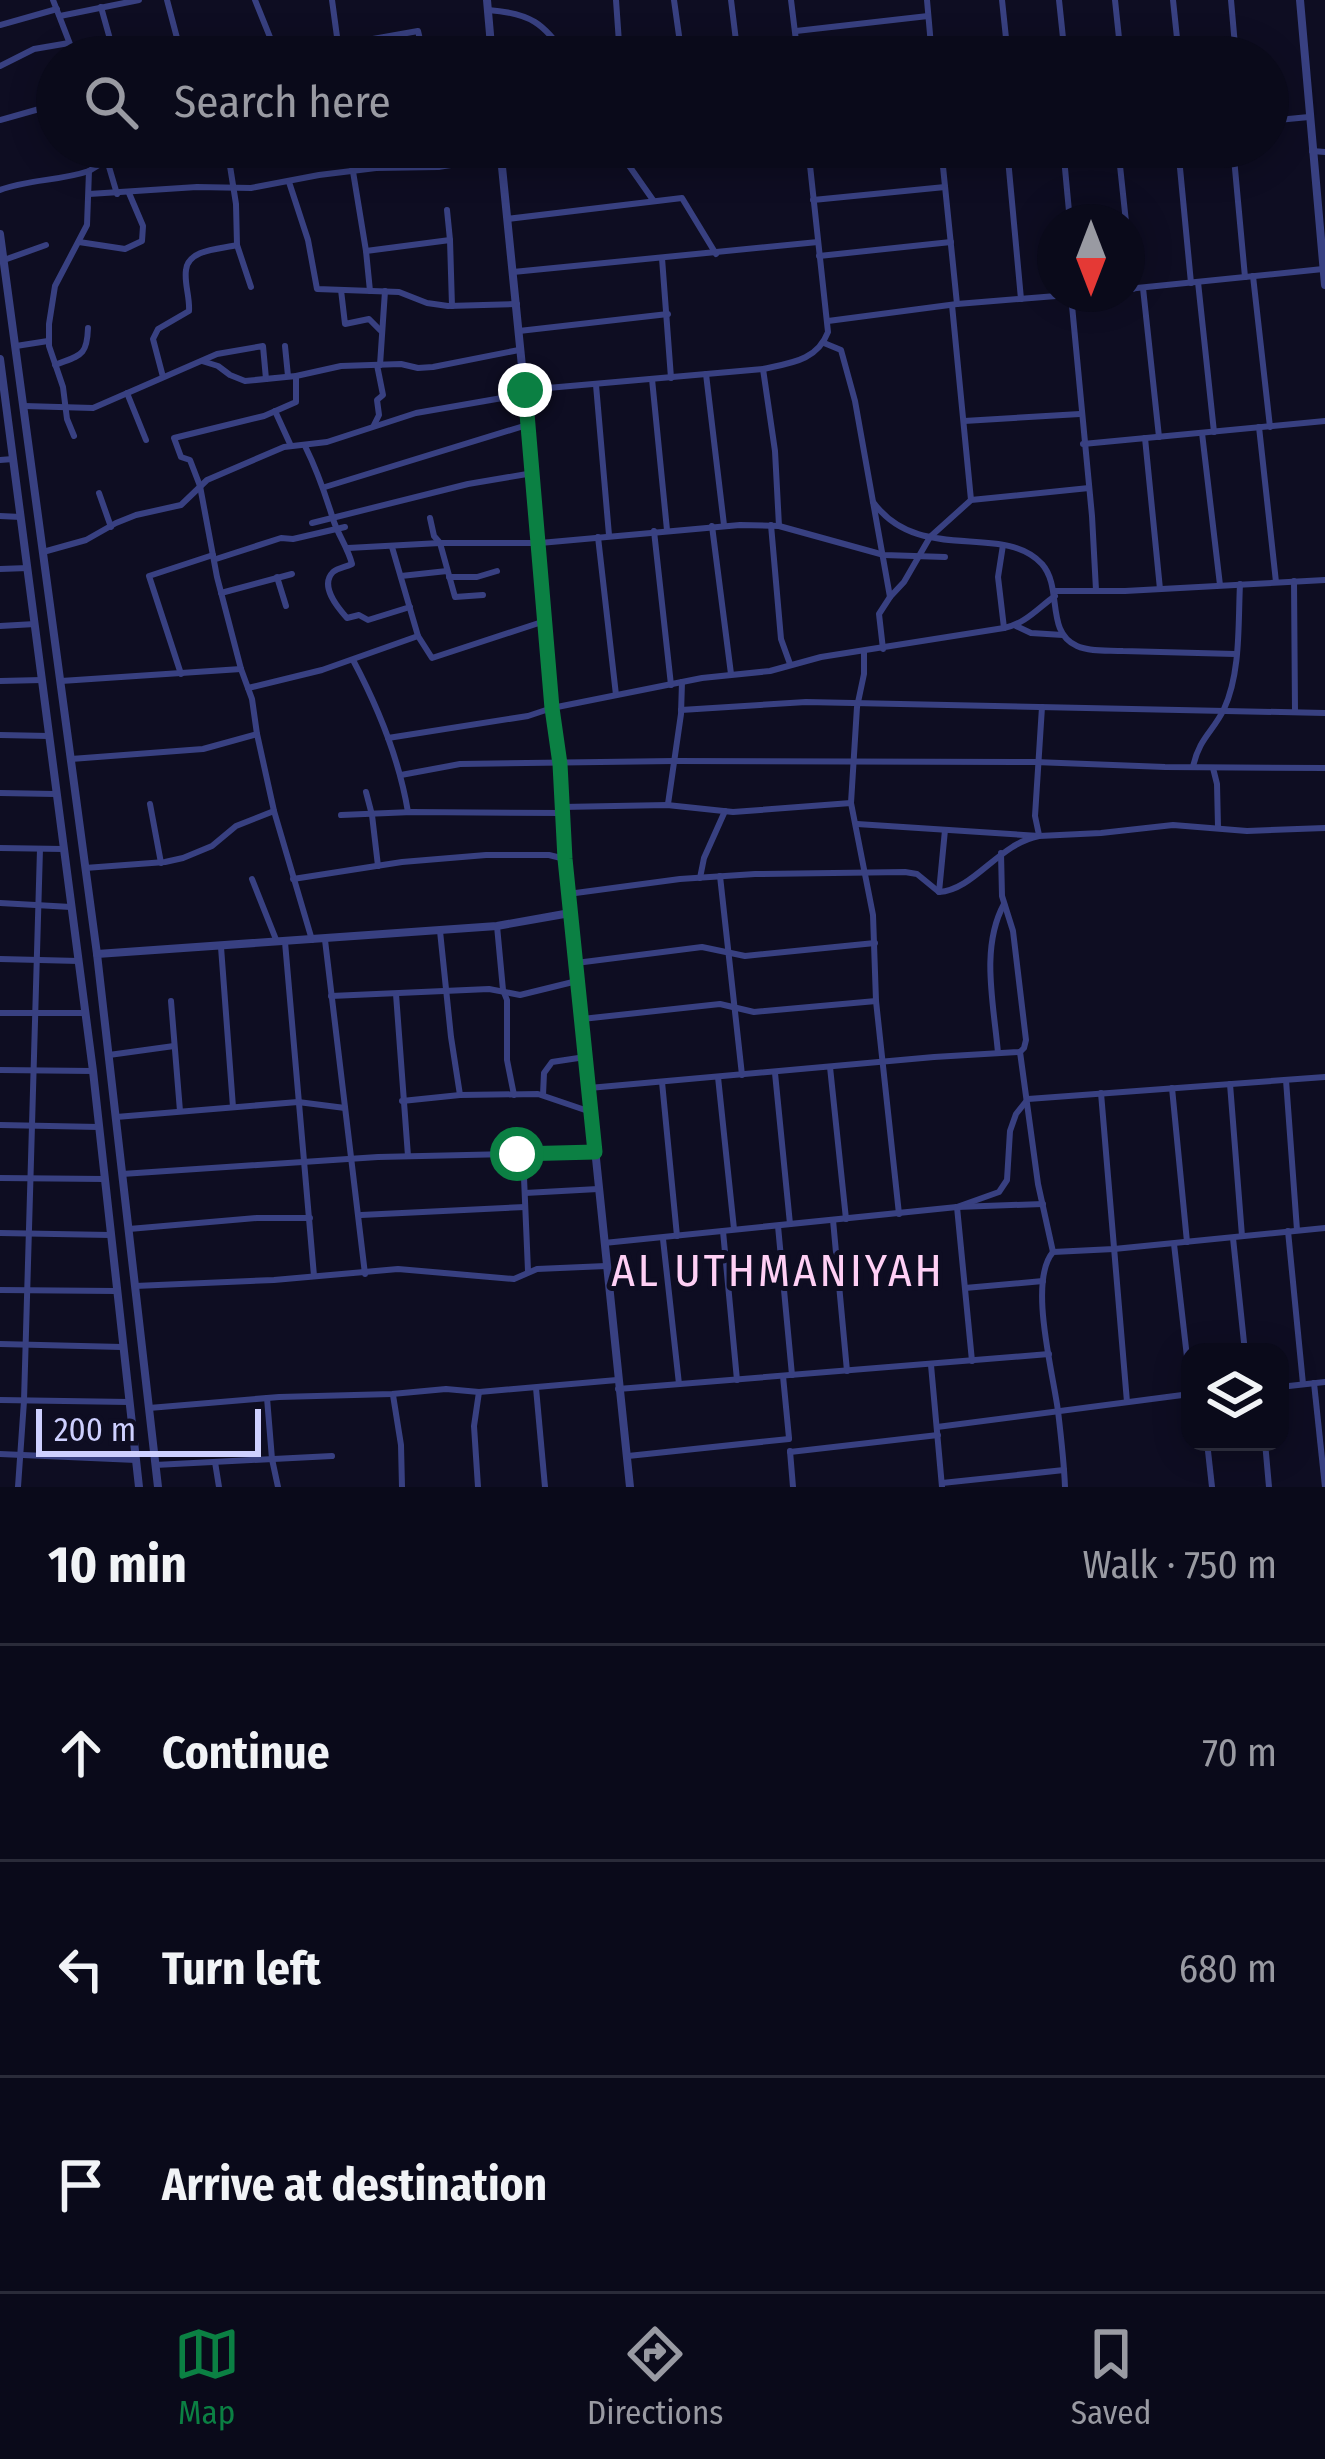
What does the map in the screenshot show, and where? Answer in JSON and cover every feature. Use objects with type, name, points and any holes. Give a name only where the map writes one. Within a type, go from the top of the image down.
[{"type":"street","points":[[52,0],[66,36]]},
{"type":"street","points":[[0,25],[139,0]]},
{"type":"street","points":[[167,0],[176,36]]},
{"type":"street","points":[[255,0],[270,36]]},
{"type":"street","points":[[332,0],[338,36]]},
{"type":"street","points":[[616,0],[619,36]]},
{"type":"street","points":[[674,0],[679,36]]},
{"type":"street","points":[[731,0],[735,36]]},
{"type":"street","points":[[791,0],[796,36]]},
{"type":"street","points":[[927,0],[930,36]]},
{"type":"street","points":[[1002,0],[1006,36]]},
{"type":"street","points":[[1059,0],[1063,36]]},
{"type":"street","points":[[1114,0],[1118,36]]},
{"type":"street","points":[[1173,0],[1176,36]]},
{"type":"street","points":[[1231,0],[1234,36]]},
{"type":"street","points":[[1300,0],[1325,282]]},
{"type":"street","points":[[490,36],[488,5],[537,21],[552,36]]},
{"type":"street","points":[[101,7],[110,36]]},
{"type":"street","points":[[796,31],[928,16]]},
{"type":"street","points":[[0,66],[36,49]]},
{"type":"street","points":[[0,119],[36,110]]},
{"type":"street","points":[[1289,118],[1309,116]]},
{"type":"street","points":[[1312,152],[1325,152]]},
{"type":"street","points":[[0,190],[94,168]]},
{"type":"street","points":[[109,168],[117,194]]},
{"type":"street","points":[[230,168],[237,245],[251,287]]},
{"type":"street","points":[[351,168],[370,291]]},
{"type":"street","points":[[89,194],[233,189],[376,168]]},
{"type":"street","points":[[501,168],[540,543],[568,894],[630,1487]]},
{"type":"street","points":[[630,168],[653,200]]},
{"type":"street","points":[[43,552],[86,541],[136,515],[181,505],[200,486],[284,447],[327,442],[432,410],[525,392],[799,362],[824,343],[829,332],[810,168]]},
{"type":"street","points":[[943,168],[971,500]]},
{"type":"street","points":[[1012,168],[1021,299]]},
{"type":"street","points":[[1065,168],[1068,204]]},
{"type":"street","points":[[1120,168],[1124,204]]},
{"type":"street","points":[[1181,168],[1214,432]]},
{"type":"street","points":[[1236,168],[1270,427]]},
{"type":"street","points":[[74,436],[49,340],[55,286],[88,224],[89,171]]},
{"type":"street","points":[[289,182],[308,240],[317,289],[399,292],[452,306],[517,304]]},
{"type":"street","points":[[814,200],[945,187]]},
{"type":"street","points":[[79,242],[124,249],[142,241],[143,226],[129,193]]},
{"type":"street","points":[[507,219],[682,197],[716,254]]},
{"type":"street","points":[[447,210],[452,306]]},
{"type":"street","points":[[0,234],[97,954],[158,1487]]},
{"type":"street","points":[[366,250],[450,240]]},
{"type":"street","points":[[513,272],[818,242]]},
{"type":"street","points":[[820,256],[951,242]]},
{"type":"street","points":[[4,260],[46,244]]},
{"type":"street","points":[[163,377],[152,339],[158,328],[189,311],[188,262],[195,255],[237,245]]},
{"type":"street","points":[[662,258],[671,378]]},
{"type":"street","points":[[1145,288],[1323,269]]},
{"type":"street","points":[[341,290],[345,324],[369,320],[381,331]]},
{"type":"street","points":[[374,425],[379,415],[377,400],[383,395],[379,365],[385,291]]},
{"type":"street","points":[[826,321],[1037,298]]},
{"type":"street","points":[[1145,307],[1159,437]]},
{"type":"street","points":[[1078,312],[1096,590]]},
{"type":"street","points":[[519,331],[668,314]]},
{"type":"street","points":[[55,364],[84,354],[88,328]]},
{"type":"street","points":[[16,346],[49,340]]},
{"type":"street","points":[[824,343],[841,350],[855,401],[890,597]]},
{"type":"street","points":[[24,406],[93,408],[243,348],[263,346],[266,380]]},
{"type":"street","points":[[285,346],[296,402],[174,438],[200,486],[274,811],[311,940]]},
{"type":"street","points":[[202,361],[245,381],[341,366],[433,367],[520,350]]},
{"type":"street","points":[[0,359],[79,961],[139,1487]]},
{"type":"street","points":[[763,369],[775,451],[782,639],[790,665]]},
{"type":"street","points":[[706,374],[724,525]]},
{"type":"street","points":[[652,380],[667,530]]},
{"type":"street","points":[[596,385],[609,535]]},
{"type":"street","points":[[127,393],[146,440]]},
{"type":"street","points":[[275,411],[291,447]]},
{"type":"street","points":[[964,421],[1081,414]]},
{"type":"street","points":[[1084,444],[1325,421]]},
{"type":"street","points":[[325,488],[528,425]]},
{"type":"street","points":[[1258,427],[1276,582]]},
{"type":"street","points":[[1202,433],[1220,585]]},
{"type":"street","points":[[1145,438],[1160,589]]},
{"type":"street","points":[[305,446],[352,564],[333,573],[328,581],[332,601],[347,618],[359,615],[368,620],[410,607]]},
{"type":"street","points":[[0,460],[13,460]]},
{"type":"street","points":[[312,524],[533,472]]},
{"type":"street","points":[[884,649],[879,614],[929,537],[971,500],[1089,488]]},
{"type":"street","points":[[99,493],[111,527]]},
{"type":"street","points":[[873,502],[898,528],[929,537],[1003,544],[1040,562],[1055,593],[1063,635],[1075,646],[1235,654]]},
{"type":"street","points":[[0,516],[21,517]]},
{"type":"street","points":[[430,518],[455,597],[483,596]]},
{"type":"street","points":[[348,548],[540,543],[724,525],[775,525],[884,555],[945,557]]},
{"type":"street","points":[[712,526],[731,674]]},
{"type":"street","points":[[181,674],[149,576],[281,538],[341,528]]},
{"type":"street","points":[[654,531],[671,685]]},
{"type":"street","points":[[598,536],[616,695]]},
{"type":"street","points":[[1003,544],[998,584],[1004,628]]},
{"type":"street","points":[[392,547],[418,636],[432,658],[545,621]]},
{"type":"street","points":[[0,569],[28,568]]},
{"type":"street","points":[[401,576],[477,577],[497,571]]},
{"type":"street","points":[[221,593],[292,574]]},
{"type":"street","points":[[277,578],[286,606]]},
{"type":"street","points":[[388,738],[528,716],[682,682],[770,671],[821,657],[1016,626],[1055,593],[1325,580]]},
{"type":"street","points":[[1294,581],[1295,712]]},
{"type":"street","points":[[1193,767],[1201,741],[1224,710],[1234,675],[1240,584]]},
{"type":"street","points":[[32,598],[49,596]]},
{"type":"street","points":[[0,626],[35,624]]},
{"type":"street","points":[[1016,626],[1030,633],[1063,635]]},
{"type":"street","points":[[248,688],[418,636]]},
{"type":"street","points":[[864,651],[851,803],[869,888],[898,1214]]},
{"type":"street","points":[[353,659],[386,726],[407,812]]},
{"type":"street","points":[[61,681],[241,669]]},
{"type":"street","points":[[0,681],[42,680]]},
{"type":"street","points":[[667,806],[682,682]]},
{"type":"street","points":[[681,710],[806,702],[1325,713]]},
{"type":"street","points":[[1039,836],[1035,816],[1042,707]]},
{"type":"street","points":[[71,759],[203,748],[256,734]]},
{"type":"street","points":[[0,735],[49,736]]},
{"type":"street","points":[[401,775],[460,764],[674,761],[1325,768]]},
{"type":"street","points":[[1213,768],[1218,827]]},
{"type":"street","points":[[366,792],[378,866]]},
{"type":"street","points":[[0,793],[56,794]]},
{"type":"street","points":[[340,815],[667,806],[725,812],[851,803]]},
{"type":"street","points":[[150,804],[161,862]]},
{"type":"street","points":[[86,868],[161,862],[200,853],[236,826],[274,811]]},
{"type":"street","points":[[700,878],[725,812]]},
{"type":"street","points":[[857,824],[1039,836],[1173,825],[1247,831],[1325,828]]},
{"type":"street","points":[[939,892],[945,830]]},
{"type":"street","points":[[568,894],[720,876],[864,874],[917,874],[939,892],[952,891],[1023,839],[1039,836]]},
{"type":"street","points":[[0,848],[63,849]]},
{"type":"street","points":[[18,1487],[40,849]]},
{"type":"street","points":[[589,1088],[1020,1052],[1026,1040],[1001,853]]},
{"type":"street","points":[[293,879],[486,855],[565,859]]},
{"type":"street","points":[[720,876],[742,1075]]},
{"type":"street","points":[[252,879],[281,942],[296,1055],[314,1276]]},
{"type":"street","points":[[998,1053],[990,944],[994,922],[1005,902]]},
{"type":"street","points":[[0,903],[71,908]]},
{"type":"street","points":[[97,954],[440,931],[570,913]]},
{"type":"street","points":[[497,926],[514,1095]]},
{"type":"street","points":[[440,931],[460,1095]]},
{"type":"street","points":[[326,940],[365,1274]]},
{"type":"street","points":[[576,963],[702,947],[745,956],[875,943]]},
{"type":"street","points":[[220,947],[233,1107]]},
{"type":"street","points":[[0,959],[79,961]]},
{"type":"street","points":[[331,997],[503,990],[520,994],[578,981]]},
{"type":"street","points":[[396,994],[407,1156]]},
{"type":"street","points":[[171,1001],[180,1112]]},
{"type":"street","points":[[582,1019],[720,1004],[754,1012],[876,1001]]},
{"type":"street","points":[[0,1012],[85,1012]]},
{"type":"street","points":[[109,1055],[175,1046]]},
{"type":"street","points":[[1020,1052],[1053,1252]]},
{"type":"street","points":[[543,1095],[544,1073],[552,1061],[586,1057]]},
{"type":"street","points":[[830,1067],[846,1219]]},
{"type":"street","points":[[0,1070],[92,1071]]},
{"type":"street","points":[[775,1072],[790,1224]]},
{"type":"street","points":[[718,1077],[734,1230]]},
{"type":"street","points":[[957,1207],[999,1192],[1007,1180],[1010,1131],[1028,1099],[1325,1077]]},
{"type":"street","points":[[1286,1080],[1303,1384]]},
{"type":"street","points":[[662,1082],[677,1236]]},
{"type":"street","points":[[1230,1084],[1244,1343]]},
{"type":"street","points":[[94,1089],[112,1088]]},
{"type":"street","points":[[1172,1088],[1187,1243]]},
{"type":"street","points":[[1101,1093],[1126,1402]]},
{"type":"street","points":[[402,1101],[543,1095],[591,1112]]},
{"type":"street","points":[[116,1117],[298,1102],[345,1108]]},
{"type":"street","points":[[0,1125],[98,1126]]},
{"type":"street","points":[[122,1174],[407,1156],[595,1152]]},
{"type":"street","points":[[523,1154],[528,1271]]},
{"type":"street","points":[[0,1178],[104,1179]]},
{"type":"street","points":[[525,1192],[598,1189]]},
{"type":"street","points":[[604,1243],[957,1207],[1043,1204]]},
{"type":"street","points":[[957,1207],[972,1361]]},
{"type":"street","points":[[359,1215],[525,1208]]},
{"type":"street","points":[[129,1229],[310,1218]]},
{"type":"street","points":[[833,1220],[847,1371]]},
{"type":"street","points":[[778,1226],[793,1487]]},
{"type":"street","points":[[1065,1487],[1058,1411],[1042,1323],[1045,1262],[1053,1252],[1325,1228]]},
{"type":"street","points":[[723,1231],[737,1380]]},
{"type":"street","points":[[0,1233],[110,1235]]},
{"type":"street","points":[[663,1237],[679,1384]]},
{"type":"street","points":[[1174,1244],[1185,1343]]},
{"type":"street","points":[[135,1286],[398,1269],[514,1280],[528,1271],[606,1266]]},
{"type":"street","points":[[965,1288],[1043,1281]]},
{"type":"street","points":[[0,1290],[116,1291]]},
{"type":"street","points":[[0,1344],[122,1348]]},
{"type":"street","points":[[149,1408],[446,1389],[479,1392],[679,1384],[1049,1354]]},
{"type":"street","points":[[931,1364],[942,1485],[1064,1470]]},
{"type":"street","points":[[1289,1386],[1325,1382]]},
{"type":"street","points":[[1314,1383],[1325,1487]]},
{"type":"street","points":[[536,1388],[544,1487]]},
{"type":"street","points":[[478,1487],[474,1426],[479,1392]]},
{"type":"street","points":[[392,1394],[402,1487]]},
{"type":"street","points":[[790,1452],[1181,1395]]},
{"type":"street","points":[[267,1398],[278,1487]]},
{"type":"street","points":[[0,1400],[129,1402]]},
{"type":"street","points":[[628,1456],[789,1438]]},
{"type":"street","points":[[1208,1451],[1212,1487]]},
{"type":"street","points":[[1266,1451],[1269,1487]]},
{"type":"street","points":[[0,1454],[136,1460]]},
{"type":"street","points":[[155,1465],[332,1456]]},
{"type":"street","points":[[215,1462],[219,1487]]},
{"type":"district","name":"AL UTHMANIYAH","points":[[778,1270]]},
{"type":"route","points":[[517,1154],[595,1152],[525,390]]}]
